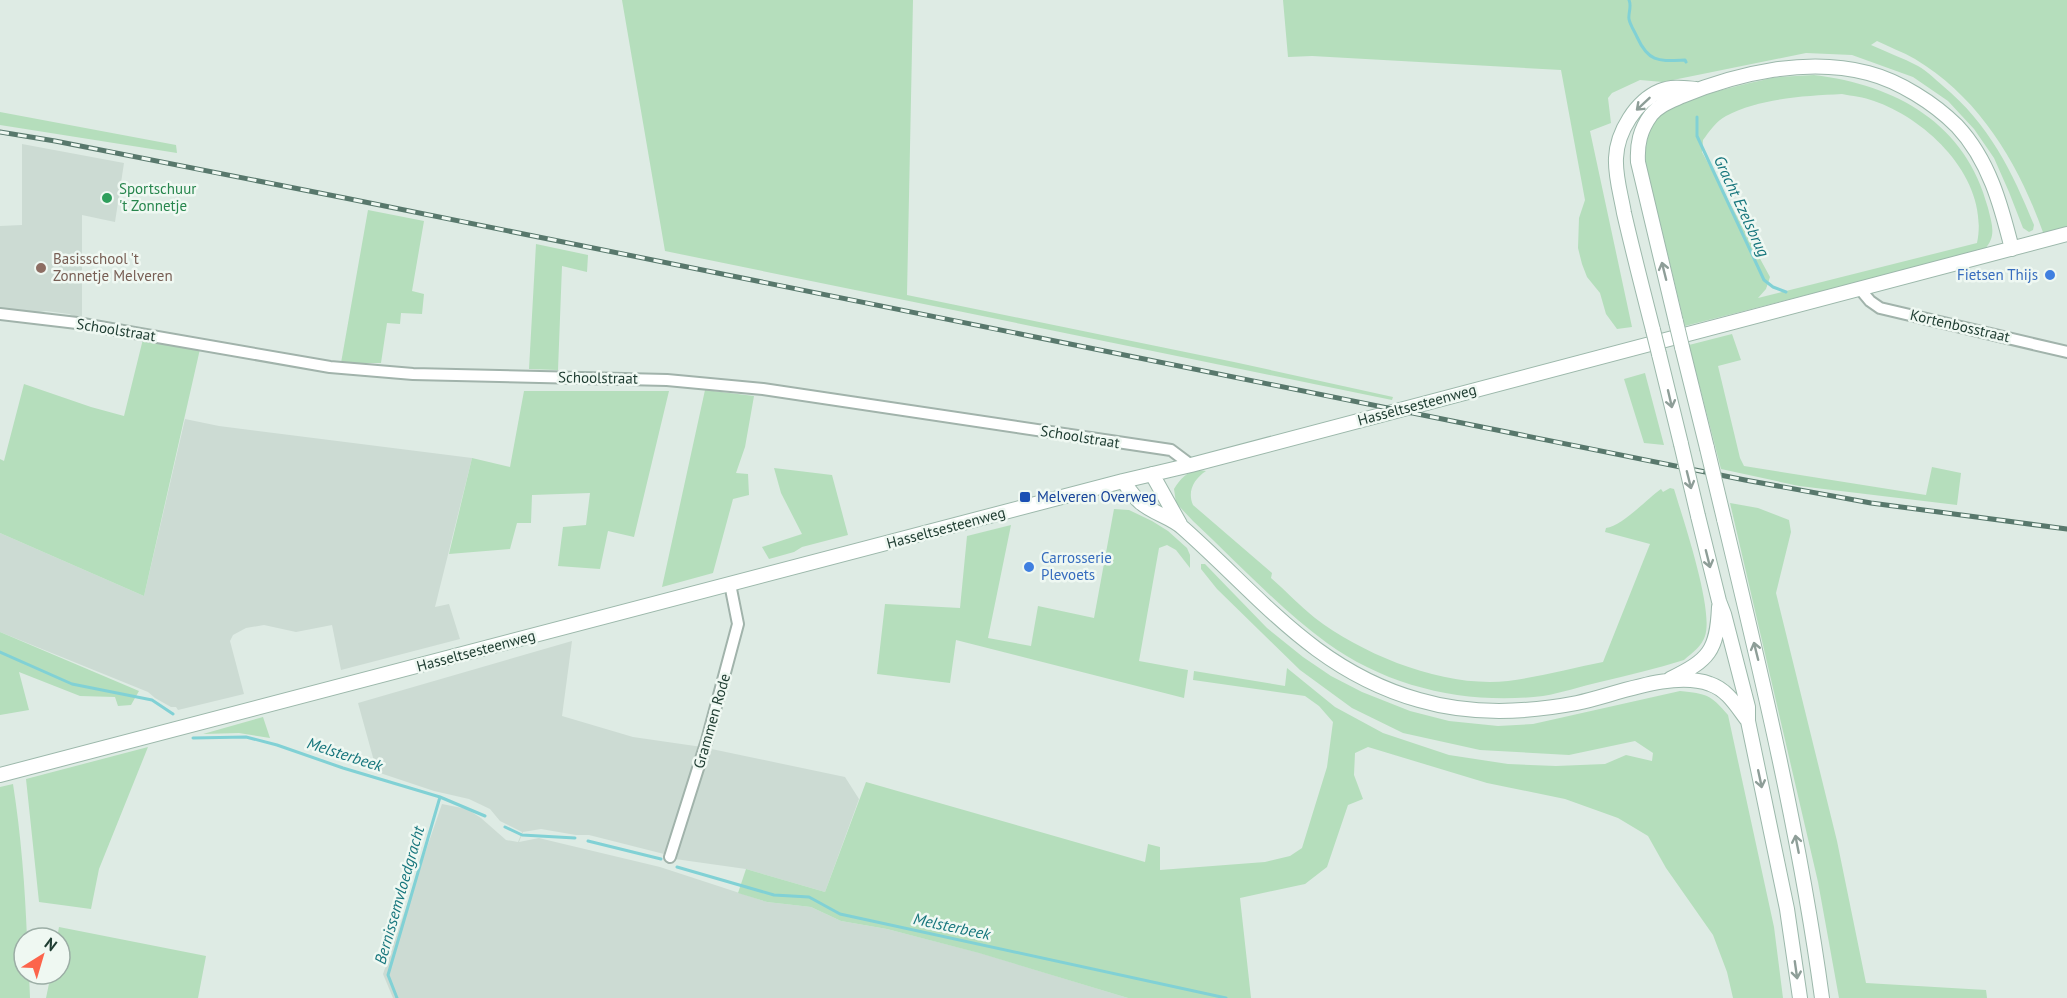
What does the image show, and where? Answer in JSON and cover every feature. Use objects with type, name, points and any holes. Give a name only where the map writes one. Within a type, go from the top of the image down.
[{"type":"main road","points":[[1822,998],[1799,853],[1766,692],[1638,162],[1637,142],[1652,114],[1668,102],[1696,89],[1766,71],[1799,67],[1837,67],[1869,73],[1898,85],[1931,104],[1957,127],[1977,153],[1991,179],[2002,207],[2012,249]]},
{"type":"main road","points":[[1696,89],[1677,87],[1659,92],[1643,102],[1628,120],[1619,142],[1616,158],[1619,188],[1719,602],[1748,707],[1748,722],[1787,909],[1800,998]]},
{"type":"main road","name":"Hasseltsesteenweg","points":[[0,775],[2067,234]]},
{"type":"main road","points":[[1152,474],[1181,525]]},
{"type":"main road","points":[[1123,481],[1141,503],[1181,525],[1275,616],[1314,648],[1361,678],[1420,700],[1474,710],[1520,710],[1577,703],[1665,681],[1696,666],[1706,656],[1716,636],[1719,602]]},
{"type":"main road","points":[[1665,681],[1700,681],[1713,684],[1732,699],[1748,722]]},
{"type":"street","name":"Kortenbosstraat","points":[[1860,289],[1870,301],[1880,308],[2067,352]]},
{"type":"street","name":"Schoolstraat","points":[[0,314],[77,323],[330,367],[413,374],[667,380],[763,389],[1171,450],[1191,465]]},
{"type":"street","name":"Grammen Rode","points":[[670,857],[707,740],[738,624],[730,584]]},
{"type":"shaded area","name":"Basisschool 't Zonnetje Melveren","points":[[22,144],[124,163],[115,222],[82,215],[82,319],[69,314],[46,311],[0,312],[0,226],[22,225]]},
{"type":"shaded area","points":[[185,419],[219,426],[472,458],[435,607],[449,604],[460,639],[341,670],[332,625],[296,632],[264,625],[246,628],[233,635],[230,641],[244,694],[178,710],[148,692],[0,632],[0,533],[144,596]]},
{"type":"shaded area","points":[[572,641],[562,716],[633,737],[702,747],[845,777],[859,799],[825,892],[746,869],[675,859],[664,854],[589,835],[541,829],[523,832],[519,842],[539,838],[660,867],[767,902],[811,907],[841,921],[887,929],[980,953],[1128,998],[393,998],[383,974],[442,804],[467,809],[506,840],[518,842],[522,832],[500,821],[490,809],[469,799],[434,791],[377,772],[358,703]]},
{"type":"green space","points":[[622,0],[913,0],[907,295],[1234,362],[1393,397],[1392,400],[665,251]]},
{"type":"green space","points":[[1283,0],[2067,0],[2067,228],[2044,235],[2009,158],[1978,113],[1938,75],[1915,59],[1877,41],[1871,45],[1925,70],[1974,116],[2008,167],[2034,225],[2033,230],[2029,232],[2023,228],[1994,158],[1974,129],[1948,101],[1913,77],[1852,55],[1806,53],[1663,82],[1640,80],[1612,93],[1608,98],[1611,123],[1590,131],[1632,327],[1617,329],[1606,314],[1600,293],[1587,277],[1578,248],[1579,218],[1585,200],[1561,70],[1312,56],[1288,57]]},
{"type":"green space","points":[[1814,75],[1873,88],[1899,99],[1924,113],[1945,131],[1963,153],[1978,178],[1991,220],[1991,240],[1984,250],[1685,326],[1645,160],[1651,126],[1666,110],[1694,98],[1772,78]],"holes":[[[1842,94],[1870,100],[1895,110],[1915,122],[1951,156],[1965,175],[1974,197],[1979,220],[1977,243],[1758,298],[1766,289],[1770,277],[1702,152],[1703,140],[1722,118],[1753,105],[1798,97]]]},
{"type":"green space","points":[[0,112],[176,145],[177,153],[0,125]]},
{"type":"green space","points":[[368,210],[424,221],[412,291],[424,294],[422,314],[401,313],[400,324],[387,323],[381,363],[341,363]]},
{"type":"green space","points":[[536,244],[588,255],[587,272],[562,266],[558,370],[529,369]]},
{"type":"green space","points":[[1732,334],[1741,360],[1718,366],[1740,458],[1744,466],[1926,495],[1932,467],[1961,473],[1957,505],[1799,486],[1721,469],[1689,345]]},
{"type":"green space","points":[[143,339],[200,349],[144,596],[0,533],[0,459],[4,461],[24,384],[124,416]]},
{"type":"green space","points":[[1645,373],[1664,445],[1644,443],[1624,379]]},
{"type":"green space","points":[[705,390],[754,396],[745,447],[736,473],[748,474],[749,495],[733,499],[713,573],[662,587]]},
{"type":"green space","points":[[524,391],[669,391],[634,537],[608,531],[600,569],[558,566],[563,527],[586,525],[590,493],[532,495],[531,523],[517,523],[510,549],[449,554],[472,458],[510,467]]},
{"type":"green space","points":[[774,468],[832,475],[848,535],[802,547],[794,552],[769,559],[762,547],[802,534],[781,493]]},
{"type":"green space","points":[[1199,470],[1206,471],[1198,478],[1191,490],[1193,505],[1272,573],[1271,578],[1315,618],[1357,645],[1407,666],[1432,674],[1484,682],[1544,675],[1603,662],[1650,544],[1605,532],[1606,528],[1619,523],[1661,489],[1663,492],[1670,488],[1674,489],[1702,586],[1707,623],[1704,640],[1684,660],[1543,696],[1486,698],[1430,690],[1403,682],[1376,672],[1327,643],[1275,600],[1193,521],[1176,503],[1174,489],[1184,476]]},
{"type":"green space","points":[[1730,503],[1758,508],[1789,520],[1791,532],[1776,593],[1837,841],[1866,983],[1986,990],[1987,998],[1839,998],[1818,882]]},
{"type":"green space","points":[[1114,509],[1129,510],[1152,521],[1168,531],[1187,548],[1190,555],[1190,568],[1176,550],[1167,545],[1159,548],[1139,661],[1188,670],[1184,698],[956,640],[950,683],[877,674],[885,604],[960,608],[967,536],[1011,525],[988,638],[1031,646],[1038,606],[1094,618]]},
{"type":"green space","points":[[1201,564],[1205,564],[1267,628],[1303,657],[1331,676],[1362,692],[1410,711],[1449,721],[1498,726],[1533,724],[1680,691],[1702,694],[1712,699],[1728,715],[1774,927],[1783,998],[1733,998],[1727,972],[1713,935],[1666,868],[1648,836],[1618,818],[1565,799],[1487,783],[1368,747],[1355,753],[1354,775],[1363,799],[1348,805],[1327,867],[1305,884],[1240,898],[1251,998],[1128,998],[979,953],[887,929],[841,921],[811,907],[767,902],[738,893],[746,869],[825,892],[866,782],[1145,862],[1148,844],[1160,847],[1160,870],[1265,862],[1290,856],[1302,848],[1327,767],[1333,722],[1319,706],[1305,696],[1193,680],[1194,671],[1285,686],[1287,668],[1335,707],[1383,733],[1449,755],[1508,764],[1556,766],[1605,764],[1626,755],[1652,761],[1653,753],[1635,741],[1569,755],[1480,750],[1403,733],[1352,708],[1300,670],[1217,589],[1201,569]]},
{"type":"green space","points":[[0,632],[139,691],[131,705],[118,706],[115,697],[80,696],[19,672],[29,710],[0,715]]},
{"type":"green space","points":[[263,717],[270,738],[239,733],[203,734]]},
{"type":"green space","points":[[148,747],[99,869],[91,909],[39,902],[26,779]]},
{"type":"green space","points":[[13,784],[25,899],[26,926],[12,926],[12,986],[30,986],[30,998],[0,998],[0,787]]},
{"type":"green space","points":[[72,930],[206,956],[198,998],[46,998],[48,986],[72,986]]},
{"type":"waterway","name":"Gracht Ezelsbrug","points":[[1629,0],[1630,21],[1646,52],[1656,59],[1685,60],[1686,62]]},
{"type":"waterway","name":"Gracht Ezelsbrug","points":[[1697,117],[1697,136],[1764,280],[1773,287],[1786,292]]},
{"type":"waterway","name":"Melsterbeek","points":[[0,652],[72,684],[152,700],[173,714]]},
{"type":"waterway","name":"Melsterbeek","points":[[193,738],[246,737],[277,745],[343,768],[440,797],[485,816]]},
{"type":"waterway","name":"Bernissemvloedgracht","points":[[397,998],[388,975],[440,797]]},
{"type":"waterway","name":"Melsterbeek","points":[[505,827],[522,835],[575,838]]},
{"type":"waterway","name":"Melsterbeek","points":[[588,841],[661,859]]},
{"type":"waterway","name":"Melsterbeek","points":[[677,867],[774,895],[809,897],[840,914],[1226,998]]},
{"type":"railway","points":[[0,132],[350,199],[1745,480],[1871,503],[2067,529]]},
{"type":"place","name":"Sportschuur 't Zonnetje","points":[[107,198]]},
{"type":"place","name":"Basisschool 't Zonnetje Melveren","points":[[41,268]]},
{"type":"place","name":"Fietsen Thijs","points":[[2050,275]]},
{"type":"place","name":"Melveren Overweg","points":[[1025,497]]},
{"type":"place","name":"Carrosserie Plevoets","points":[[1029,567]]}]
